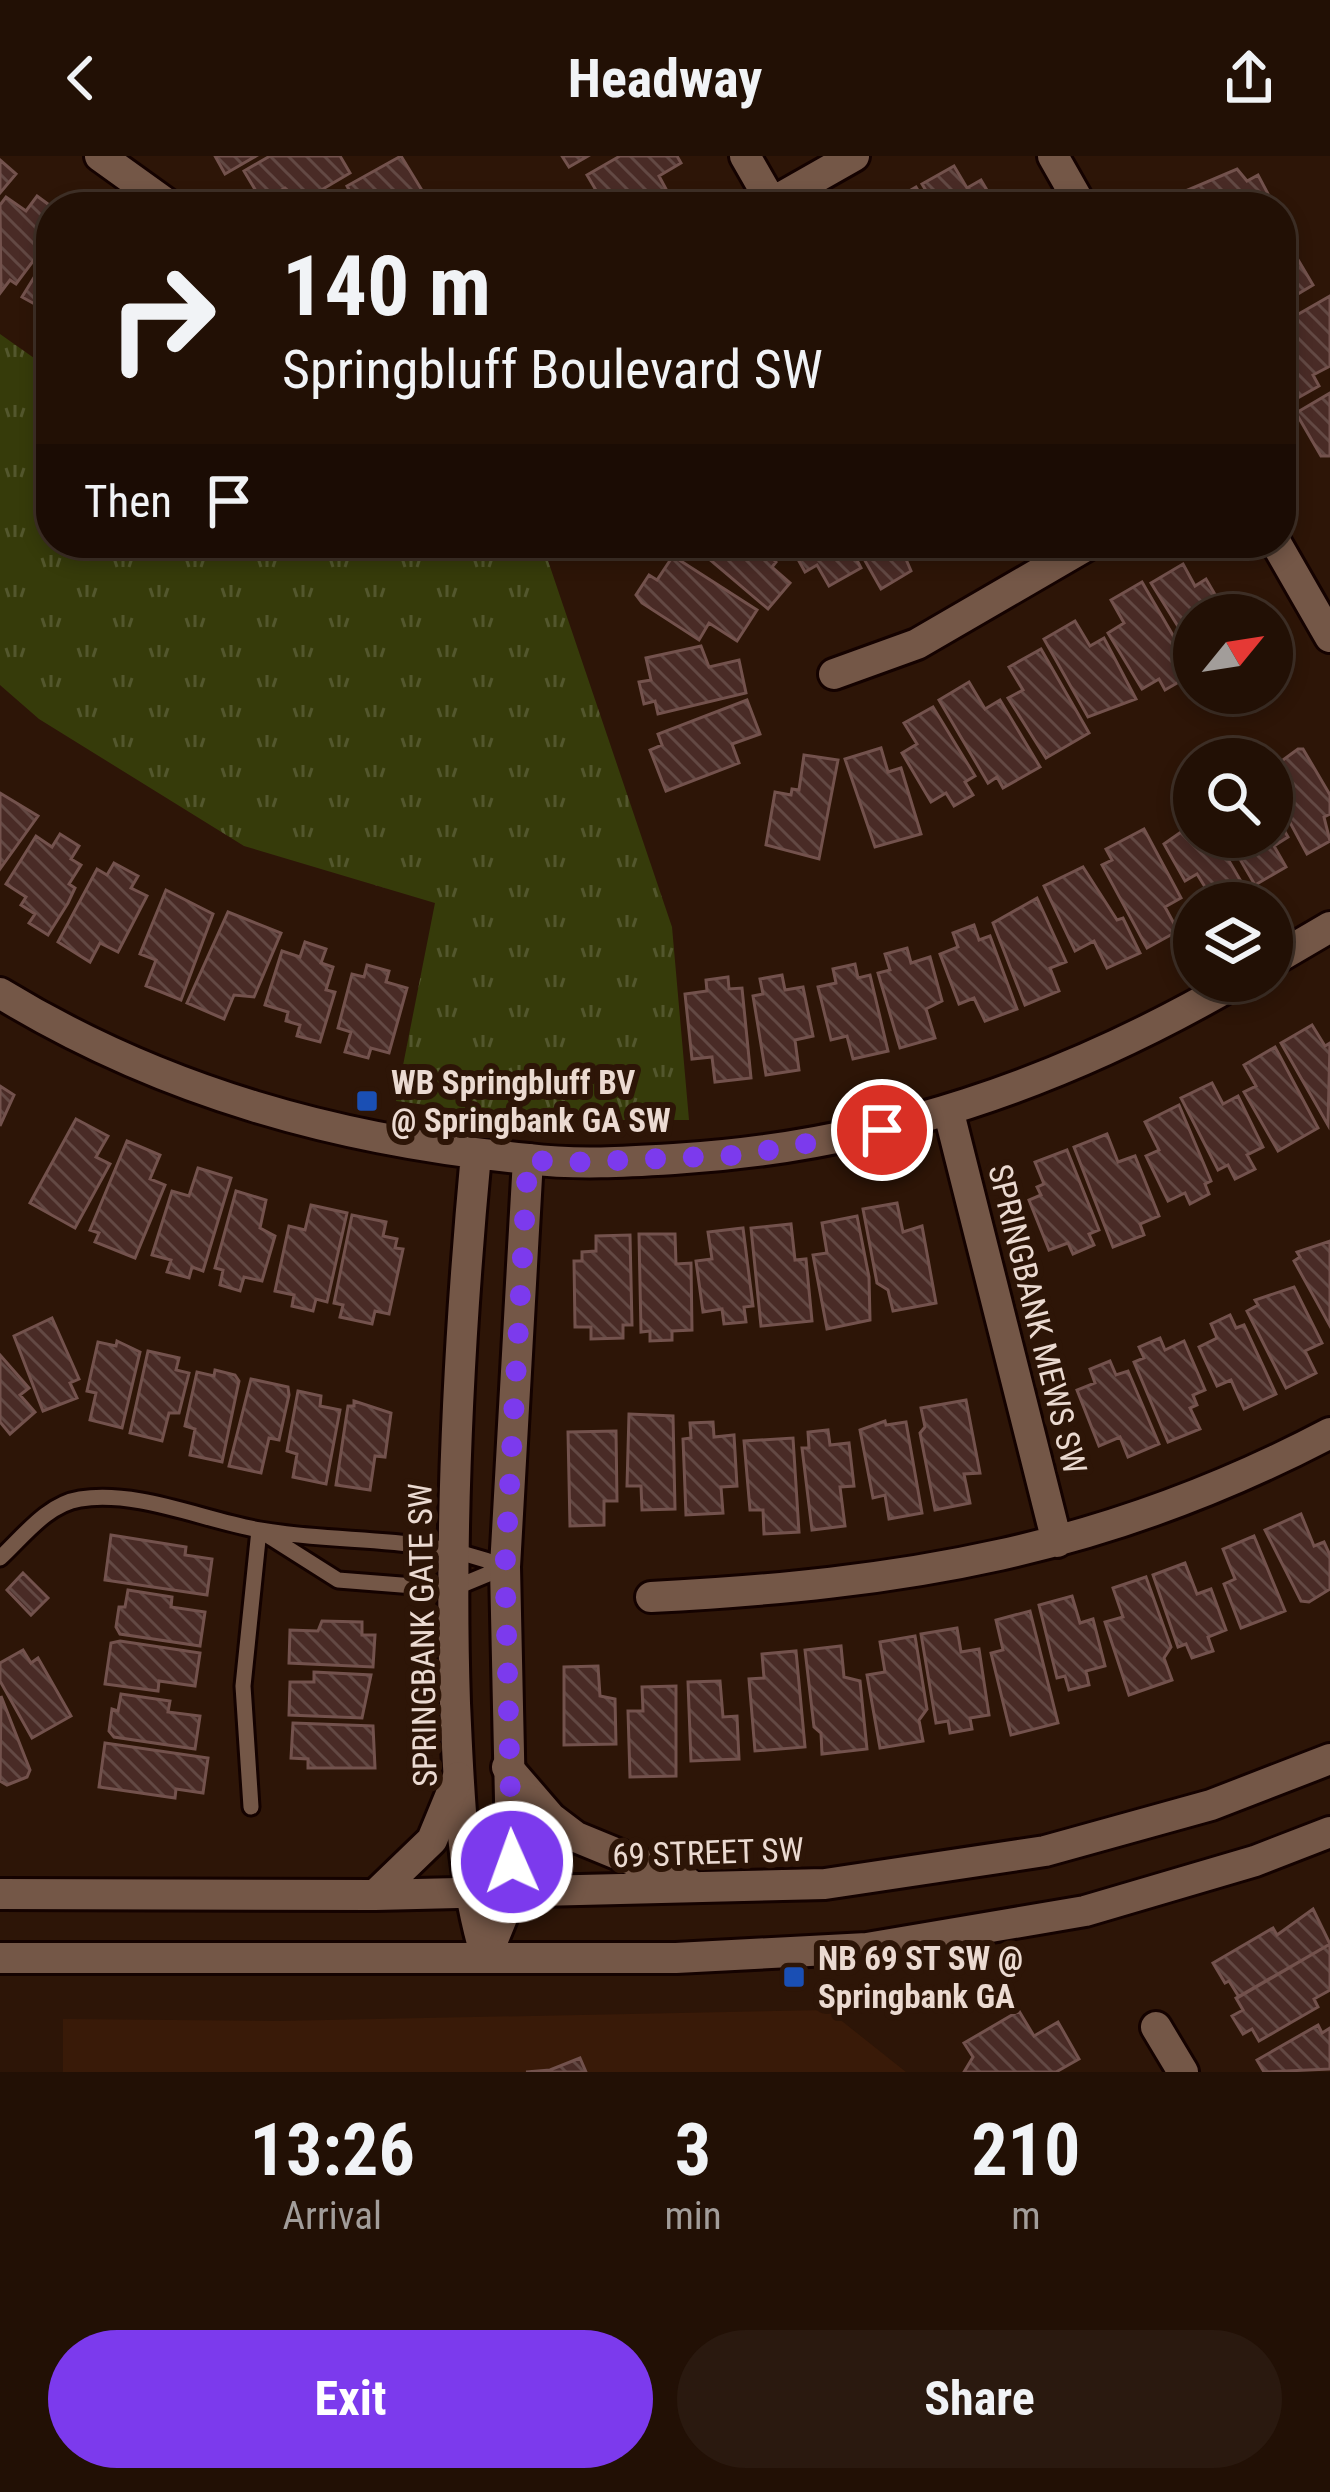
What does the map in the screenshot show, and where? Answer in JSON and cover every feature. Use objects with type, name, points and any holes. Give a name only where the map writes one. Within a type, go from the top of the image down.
[{"type":"street","points":[[100,156],[150,192]]},
{"type":"street","points":[[745,156],[762,192]]},
{"type":"street","points":[[791,192],[854,156]]},
{"type":"street","points":[[1053,156],[1073,192]]},
{"type":"street","points":[[834,674],[917,644],[1065,558]]},
{"type":"street","points":[[1285,558],[1330,637]]},
{"type":"street","points":[[1293,949],[1330,927]]},
{"type":"street","points":[[0,993],[128,1062],[213,1095],[356,1136],[558,1163],[742,1155],[849,1138],[949,1113],[1063,1072],[1202,1002]]},
{"type":"street","name":"SPRINGBANK MEWS SW","points":[[949,1113],[1057,1542]]},
{"type":"street","name":"SPRINGBANK GATE SW","points":[[476,1154],[460,1322],[452,1589],[466,1892],[486,1957]]},
{"type":"street","points":[[486,1957],[512,1893],[505,1567],[528,1159]]},
{"type":"street","points":[[651,1597],[814,1588],[917,1575],[1057,1542],[1186,1500],[1330,1433]]},
{"type":"street","name":"69 STREET SW","points":[[0,1894],[375,1895],[705,1890],[825,1883],[1045,1851],[1211,1805],[1330,1759]]},
{"type":"street","points":[[507,1766],[551,1818],[576,1837],[705,1890]]},
{"type":"street","points":[[375,1895],[433,1840],[458,1777]]},
{"type":"street","points":[[0,1958],[782,1954],[982,1932],[1105,1905],[1255,1861],[1330,1832]]},
{"type":"street","points":[[1156,2027],[1183,2072]]},
{"type":"lane","points":[[0,1558],[48,1513],[77,1499],[108,1498],[260,1530],[454,1547],[505,1567]]},
{"type":"lane","points":[[260,1530],[338,1580],[452,1589],[505,1567]]},
{"type":"lane","points":[[251,1807],[243,1687],[260,1530]]},
{"type":"shaded area","points":[[828,2010],[906,2072],[63,2072],[63,2019],[278,2021]]},
{"type":"green space","points":[[0,334],[36,359],[36,558],[547,558],[672,927],[689,1120],[537,1120],[396,1101],[435,903],[244,846],[39,719],[0,685]]},
{"type":"building","points":[[215,156],[256,156],[225,174]]},
{"type":"building","points":[[270,156],[340,156],[350,173],[318,192],[285,188],[257,192],[244,171]]},
{"type":"building","points":[[401,156],[423,192],[350,192],[347,186]]},
{"type":"building","points":[[562,156],[588,156],[569,167]]},
{"type":"building","points":[[620,156],[677,156],[681,163],[659,176],[665,192],[597,192],[587,175]]},
{"type":"building","points":[[0,160],[16,174],[0,193]]},
{"type":"building","points":[[954,166],[967,188],[981,180],[988,192],[927,192],[922,184]]},
{"type":"building","points":[[1237,169],[1247,181],[1258,175],[1267,192],[1183,192]]},
{"type":"building","points":[[6,197],[26,211],[36,197],[36,257],[16,284],[10,280],[1,292],[0,205]]},
{"type":"building","points":[[1296,256],[1313,285],[1296,295]]},
{"type":"building","points":[[36,274],[36,305],[22,297]]},
{"type":"building","points":[[1330,296],[1330,366],[1313,375],[1319,386],[1296,399],[1296,315]]},
{"type":"building","points":[[1330,393],[1330,456],[1321,456],[1296,413]]},
{"type":"building","points":[[676,558],[757,610],[737,641],[709,623],[699,640],[636,595],[649,575],[657,580]]},
{"type":"building","points":[[708,558],[772,558],[776,562],[772,567],[790,583],[768,609]]},
{"type":"building","points":[[797,558],[856,558],[861,568],[829,586],[817,565],[805,572]]},
{"type":"building","points":[[863,558],[905,558],[911,571],[881,589]]},
{"type":"building","points":[[1183,564],[1195,586],[1206,579],[1215,594],[1173,594],[1173,618],[1151,583]]},
{"type":"building","points":[[1142,582],[1173,635],[1173,685],[1165,690],[1159,679],[1142,689],[1108,633],[1124,623],[1111,600]]},
{"type":"building","points":[[1075,621],[1090,646],[1104,638],[1136,699],[1088,717],[1044,639]]},
{"type":"building","points":[[701,646],[709,667],[739,660],[746,693],[658,714],[655,701],[644,704],[639,682],[651,680],[646,658]]},
{"type":"building","points":[[1041,649],[1089,733],[1046,758],[1008,698],[1023,690],[1009,667]]},
{"type":"building","points":[[969,682],[985,709],[1000,700],[1040,767],[1003,788],[997,777],[988,783],[939,700]]},
{"type":"building","points":[[747,700],[760,734],[732,744],[739,763],[666,791],[650,750],[662,745],[658,734]]},
{"type":"building","points":[[933,707],[975,776],[965,782],[973,795],[954,806],[946,793],[931,802],[902,753],[917,744],[904,723]]},
{"type":"building","points":[[881,748],[888,772],[901,768],[921,834],[875,847],[845,759]]},
{"type":"building","points":[[1303,749],[1330,795],[1330,814],[1324,817],[1330,841],[1307,854],[1293,828],[1293,753]]},
{"type":"building","points":[[804,755],[838,760],[819,859],[766,845],[775,792],[791,795],[792,789],[799,790]]},
{"type":"building","points":[[0,793],[38,816],[0,869]]},
{"type":"building","points":[[1144,829],[1173,883],[1173,902],[1165,907],[1173,934],[1147,948],[1102,865],[1112,860],[1106,849]]},
{"type":"building","points":[[60,834],[79,846],[71,859],[81,865],[69,884],[75,888],[68,903],[48,935],[29,923],[35,914],[21,905],[26,897],[6,884],[36,836],[52,847]]},
{"type":"building","points":[[1173,838],[1173,858],[1227,858],[1241,882],[1202,882],[1197,874],[1185,881],[1164,844]]},
{"type":"building","points":[[1239,858],[1281,858],[1286,867],[1253,882]]},
{"type":"building","points":[[114,863],[138,876],[131,888],[147,896],[118,952],[100,943],[90,962],[58,942],[97,869],[107,875]]},
{"type":"building","points":[[1083,867],[1117,920],[1123,918],[1140,953],[1107,968],[1094,941],[1075,951],[1044,886]]},
{"type":"building","points":[[166,890],[213,914],[181,1000],[146,986],[156,960],[140,954]]},
{"type":"building","points":[[1037,898],[1066,962],[1050,968],[1059,991],[1025,1005],[993,923]]},
{"type":"building","points":[[228,912],[281,933],[254,997],[234,995],[224,1019],[187,1003]]},
{"type":"building","points":[[974,925],[979,940],[990,936],[1017,1009],[985,1021],[974,998],[959,1004],[940,954],[958,947],[953,933]]},
{"type":"building","points":[[305,942],[326,949],[321,963],[333,967],[326,990],[335,992],[320,1042],[297,1036],[300,1025],[286,1021],[288,1012],[265,1005],[282,951],[300,957]]},
{"type":"building","points":[[907,948],[911,963],[930,957],[942,1001],[926,1009],[935,1038],[900,1048],[878,973],[890,970],[885,954]]},
{"type":"building","points":[[855,964],[858,978],[870,975],[888,1051],[853,1059],[847,1036],[831,1040],[818,987],[836,983],[833,969]]},
{"type":"building","points":[[367,965],[389,971],[386,982],[407,988],[389,1053],[371,1048],[368,1058],[345,1052],[351,1032],[338,1028],[352,974],[364,977]]},
{"type":"building","points":[[782,975],[785,990],[803,987],[813,1036],[795,1040],[799,1070],[766,1075],[753,996],[763,994],[760,979]]},
{"type":"building","points":[[728,977],[729,989],[742,988],[751,1078],[715,1082],[712,1057],[692,1059],[685,994],[707,991],[706,980]]},
{"type":"building","points":[[1312,1025],[1325,1046],[1330,1043],[1328,1125],[1281,1043]]},
{"type":"building","points":[[1275,1047],[1318,1128],[1278,1151],[1244,1092],[1256,1086],[1244,1065]]},
{"type":"building","points":[[1212,1083],[1223,1104],[1238,1096],[1263,1147],[1247,1155],[1255,1169],[1235,1179],[1228,1165],[1218,1170],[1181,1098]]},
{"type":"building","points":[[0,1086],[14,1095],[0,1126]]},
{"type":"building","points":[[1179,1105],[1211,1181],[1205,1184],[1209,1194],[1190,1204],[1185,1193],[1168,1201],[1146,1156],[1159,1150],[1145,1122]]},
{"type":"building","points":[[76,1119],[108,1136],[96,1157],[110,1164],[75,1228],[30,1203]]},
{"type":"building","points":[[1107,1134],[1118,1162],[1135,1156],[1159,1216],[1140,1224],[1144,1235],[1113,1247],[1074,1147]]},
{"type":"building","points":[[127,1141],[160,1155],[150,1179],[165,1185],[135,1258],[95,1242],[99,1233],[90,1230]]},
{"type":"building","points":[[1067,1150],[1099,1230],[1089,1234],[1094,1245],[1073,1254],[1068,1243],[1049,1250],[1029,1200],[1041,1195],[1037,1187],[1044,1184],[1035,1162]]},
{"type":"building","points":[[198,1168],[231,1178],[203,1271],[192,1267],[189,1278],[167,1272],[171,1260],[152,1255],[172,1191],[189,1196]]},
{"type":"building","points":[[236,1191],[266,1200],[260,1228],[275,1236],[262,1281],[244,1277],[240,1291],[220,1285],[223,1270],[215,1268]]},
{"type":"building","points":[[897,1203],[903,1232],[922,1226],[936,1303],[893,1311],[888,1290],[877,1283],[863,1209]]},
{"type":"building","points":[[311,1205],[347,1213],[327,1302],[316,1299],[313,1311],[292,1306],[294,1295],[275,1291],[289,1226],[305,1230]]},
{"type":"building","points":[[352,1215],[386,1222],[383,1236],[397,1239],[395,1248],[403,1249],[389,1314],[375,1311],[372,1324],[340,1317],[343,1305],[334,1303]]},
{"type":"building","points":[[857,1216],[869,1277],[870,1320],[827,1329],[813,1255],[827,1253],[822,1223]]},
{"type":"building","points":[[791,1224],[795,1260],[806,1259],[812,1321],[761,1326],[751,1228]]},
{"type":"building","points":[[743,1228],[753,1306],[744,1307],[746,1322],[724,1324],[722,1309],[703,1312],[696,1261],[712,1259],[708,1232]]},
{"type":"building","points":[[639,1234],[675,1234],[676,1264],[691,1263],[692,1330],[672,1331],[672,1340],[650,1341],[650,1331],[641,1332]]},
{"type":"building","points":[[630,1235],[632,1325],[623,1325],[623,1338],[591,1339],[591,1327],[575,1327],[574,1261],[582,1261],[582,1252],[596,1251],[596,1236]]},
{"type":"building","points":[[1330,1241],[1330,1326],[1294,1261],[1300,1257],[1297,1252]]},
{"type":"building","points":[[1294,1287],[1322,1343],[1305,1351],[1316,1373],[1286,1388],[1247,1311],[1258,1305],[1255,1300]]},
{"type":"building","points":[[1230,1315],[1236,1328],[1244,1325],[1276,1394],[1244,1409],[1231,1380],[1217,1386],[1199,1347],[1217,1338],[1211,1324]]},
{"type":"building","points":[[52,1318],[79,1379],[70,1383],[77,1398],[43,1411],[14,1336]]},
{"type":"building","points":[[1160,1338],[1165,1350],[1184,1341],[1205,1390],[1193,1395],[1197,1405],[1190,1408],[1200,1429],[1168,1442],[1134,1362],[1144,1358],[1139,1347]]},
{"type":"building","points":[[117,1341],[140,1352],[122,1428],[90,1420],[96,1393],[87,1391],[98,1342],[116,1346]]},
{"type":"building","points":[[148,1351],[179,1358],[176,1370],[189,1373],[179,1413],[169,1413],[162,1441],[130,1433]]},
{"type":"building","points":[[0,1355],[29,1388],[20,1395],[35,1412],[10,1434],[0,1422]]},
{"type":"building","points":[[1110,1361],[1116,1375],[1128,1371],[1159,1444],[1128,1457],[1120,1437],[1099,1446],[1077,1390],[1095,1383],[1090,1369]]},
{"type":"building","points":[[215,1370],[235,1375],[239,1381],[222,1462],[190,1455],[195,1429],[185,1426],[197,1372],[214,1376]]},
{"type":"building","points":[[251,1379],[288,1387],[289,1395],[279,1440],[269,1438],[261,1473],[229,1466]]},
{"type":"building","points":[[298,1391],[321,1396],[320,1406],[340,1410],[326,1484],[293,1477],[297,1454],[287,1451]]},
{"type":"building","points":[[966,1400],[980,1473],[964,1474],[970,1503],[935,1510],[920,1433],[925,1427],[921,1408]]},
{"type":"building","points":[[354,1401],[391,1413],[385,1457],[375,1456],[370,1490],[336,1485],[348,1406],[354,1406]]},
{"type":"building","points":[[629,1414],[673,1416],[675,1509],[642,1510],[641,1486],[627,1486]]},
{"type":"building","points":[[885,1421],[886,1425],[906,1422],[922,1513],[889,1519],[885,1495],[873,1498],[860,1430]]},
{"type":"building","points":[[713,1422],[714,1437],[734,1435],[737,1486],[721,1487],[723,1513],[686,1515],[683,1439],[691,1438],[690,1423]]},
{"type":"building","points":[[828,1430],[830,1445],[849,1443],[854,1486],[840,1487],[845,1526],[812,1530],[802,1448],[809,1448],[808,1432]]},
{"type":"building","points":[[616,1431],[617,1501],[604,1501],[604,1525],[570,1526],[568,1432]]},
{"type":"building","points":[[793,1438],[799,1532],[764,1534],[763,1510],[750,1510],[744,1441]]},
{"type":"building","points":[[1301,1514],[1314,1546],[1324,1542],[1330,1555],[1330,1589],[1309,1602],[1301,1601],[1265,1530]]},
{"type":"building","points":[[111,1535],[186,1547],[185,1555],[212,1559],[207,1595],[105,1580]]},
{"type":"building","points":[[1254,1536],[1285,1611],[1241,1628],[1224,1584],[1235,1579],[1223,1549]]},
{"type":"building","points":[[1185,1563],[1197,1594],[1211,1589],[1226,1630],[1208,1637],[1213,1651],[1192,1658],[1186,1644],[1178,1647],[1153,1575]]},
{"type":"building","points":[[23,1573],[48,1598],[31,1615],[7,1590]]},
{"type":"building","points":[[1146,1577],[1171,1647],[1164,1658],[1172,1680],[1129,1695],[1105,1622],[1123,1617],[1113,1588]]},
{"type":"building","points":[[128,1590],[172,1597],[171,1607],[205,1612],[200,1646],[120,1634],[116,1627],[119,1607],[125,1607]]},
{"type":"building","points":[[1072,1596],[1080,1623],[1093,1619],[1105,1666],[1086,1671],[1089,1685],[1069,1690],[1065,1676],[1057,1678],[1039,1605]]},
{"type":"building","points":[[1030,1611],[1058,1723],[1011,1735],[991,1653],[1003,1650],[996,1620]]},
{"type":"building","points":[[322,1621],[362,1622],[362,1635],[375,1635],[373,1667],[289,1663],[290,1630],[318,1631]]},
{"type":"building","points":[[957,1628],[961,1652],[979,1649],[989,1715],[970,1718],[972,1729],[950,1733],[948,1721],[936,1723],[921,1634]]},
{"type":"building","points":[[915,1636],[927,1709],[919,1720],[923,1741],[880,1748],[867,1675],[885,1672],[880,1642]]},
{"type":"building","points":[[111,1643],[200,1653],[195,1686],[159,1681],[158,1691],[105,1684]]},
{"type":"building","points":[[841,1646],[844,1677],[860,1681],[867,1749],[822,1754],[805,1650]]},
{"type":"building","points":[[23,1650],[31,1663],[38,1658],[71,1716],[32,1738],[0,1681],[0,1663]]},
{"type":"building","points":[[796,1651],[805,1747],[755,1751],[749,1679],[764,1678],[762,1654]]},
{"type":"building","points":[[598,1666],[600,1696],[615,1699],[616,1744],[564,1745],[564,1667]]},
{"type":"building","points":[[314,1672],[371,1675],[362,1718],[289,1715],[290,1682],[314,1682]]},
{"type":"building","points":[[720,1681],[723,1717],[737,1716],[739,1759],[691,1761],[688,1682]]},
{"type":"building","points":[[676,1686],[676,1776],[630,1777],[628,1711],[643,1711],[642,1687]]},
{"type":"building","points":[[121,1694],[170,1701],[168,1712],[200,1716],[195,1749],[114,1737],[109,1731],[112,1709],[118,1711]]},
{"type":"building","points":[[1,1696],[30,1770],[27,1777],[7,1785],[0,1781]]},
{"type":"building","points":[[293,1723],[373,1726],[375,1768],[308,1768],[308,1759],[291,1758]]},
{"type":"building","points":[[105,1743],[208,1758],[203,1793],[176,1789],[175,1798],[99,1787]]},
{"type":"building","points":[[1313,1909],[1330,1944],[1239,1997],[1229,1981],[1225,1983],[1213,1963],[1273,1928],[1277,1935]]},
{"type":"building","points":[[1330,1944],[1330,1990],[1314,1999],[1318,2007],[1259,2041],[1252,2029],[1243,2034],[1232,2016],[1243,2010],[1236,1998]]},
{"type":"building","points":[[1019,2011],[1034,2036],[1058,2022],[1079,2059],[1056,2072],[964,2072],[973,2057],[964,2043]]},
{"type":"building","points":[[1318,2025],[1322,2033],[1330,2028],[1330,2069],[1264,2072],[1257,2060]]},
{"type":"building","points":[[580,2058],[586,2072],[526,2072],[550,2070]]},
{"type":"place","name":"WB Springbluff BV @ Springbank GA SW","points":[[367,1101]]},
{"type":"place","name":"NB 69 ST SW @ Springbank GA","points":[[794,1977]]},
{"type":"route","points":[[512,1862],[505,1718],[508,1425],[528,1159],[558,1163],[742,1155],[882,1130]]}]
